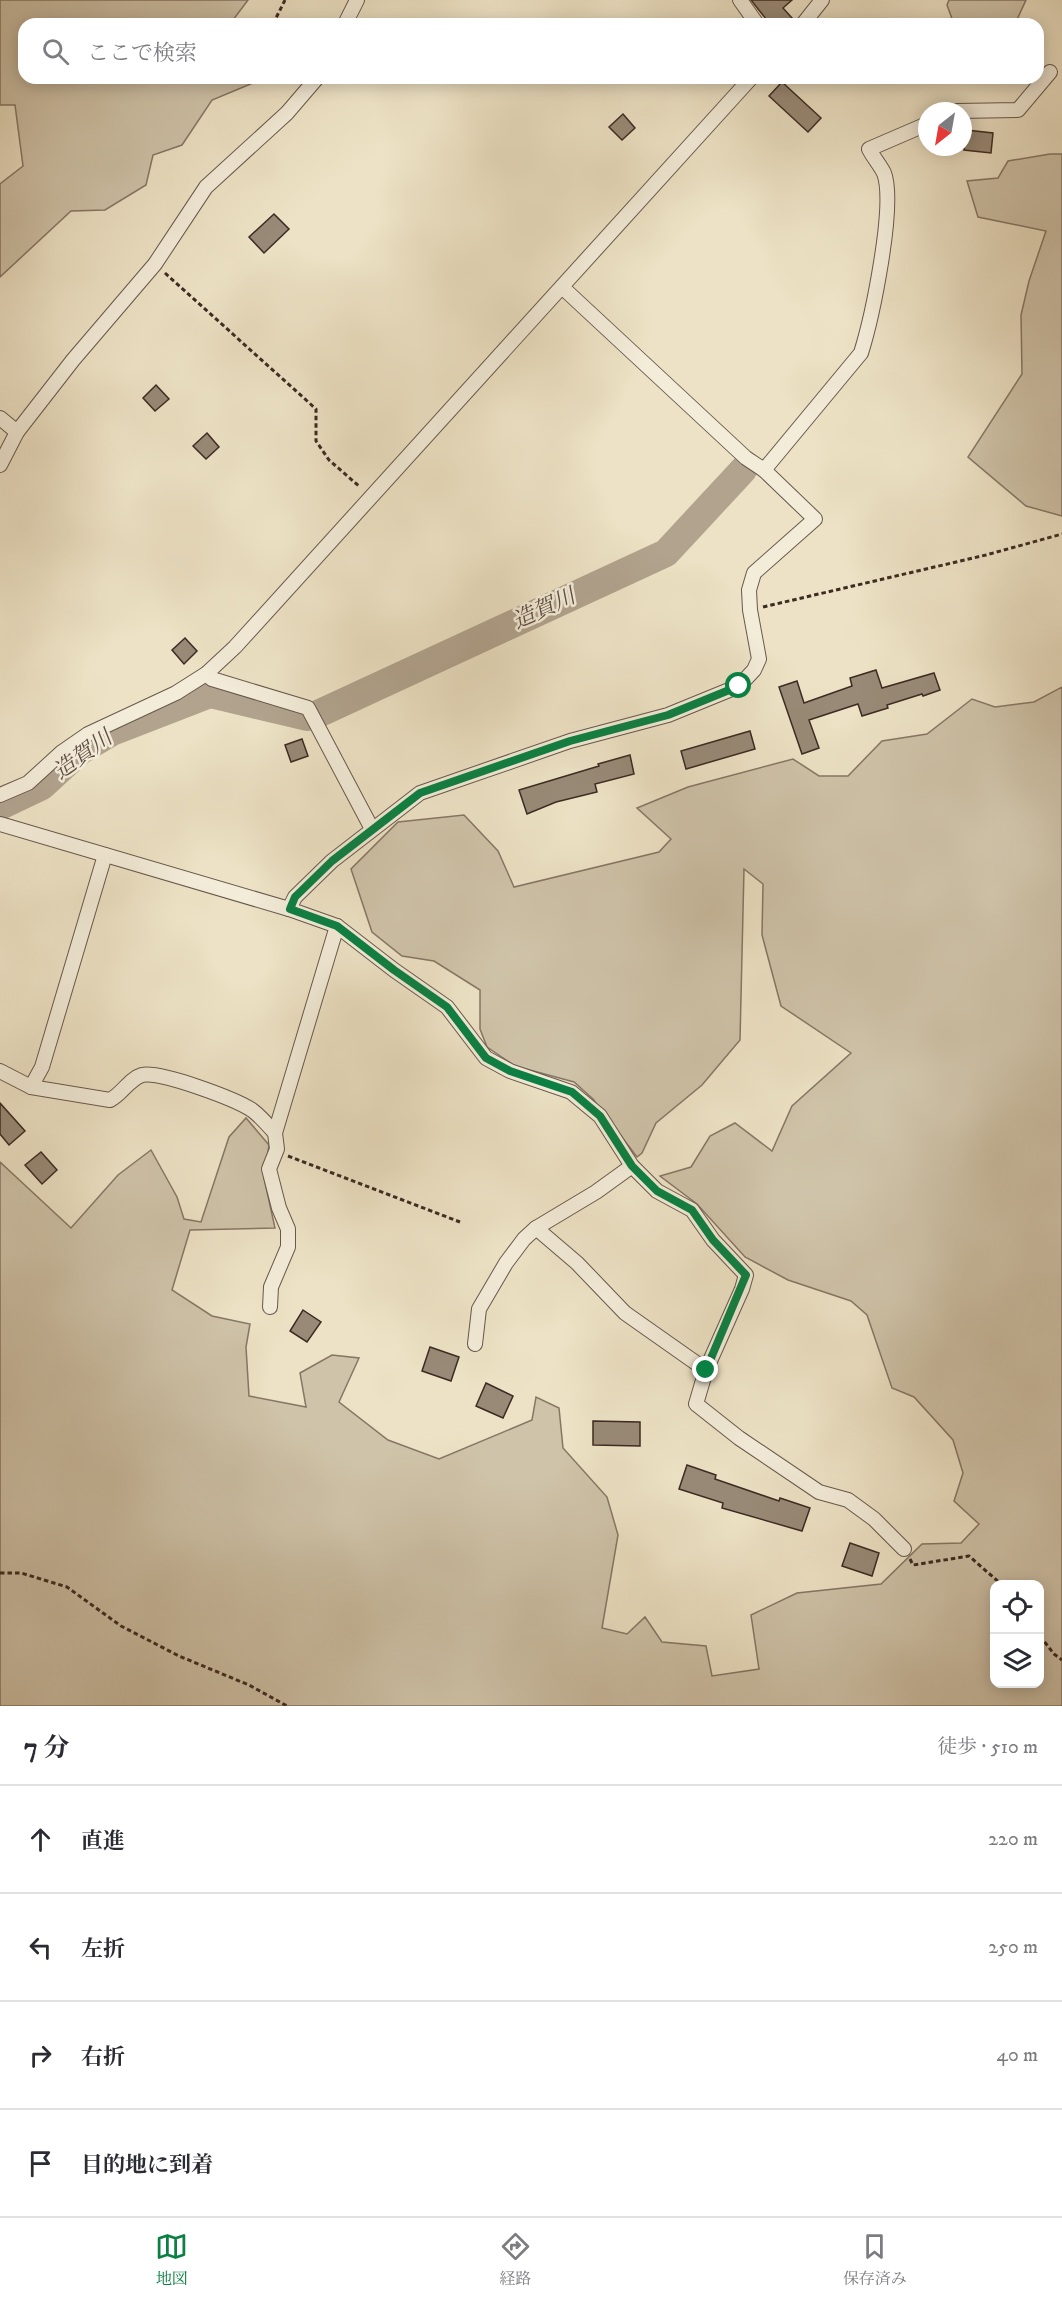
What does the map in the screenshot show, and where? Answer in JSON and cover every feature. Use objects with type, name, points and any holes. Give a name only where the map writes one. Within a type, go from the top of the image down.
[{"type":"street","points":[[348,18],[357,0]]},
{"type":"street","points":[[740,0],[753,18]]},
{"type":"street","points":[[807,18],[822,0]]},
{"type":"street","points":[[1044,79],[1050,72]]},
{"type":"street","points":[[0,465],[17,432],[73,360],[154,264],[206,187],[287,113],[312,84]]},
{"type":"street","points":[[0,795],[28,783],[62,752],[88,734],[176,693],[206,674],[235,646],[746,84]]},
{"type":"street","points":[[972,111],[1018,110],[1040,84]]},
{"type":"street","points":[[764,470],[861,353],[868,330],[888,213],[884,174],[869,149],[918,128]]},
{"type":"street","points":[[290,909],[295,897],[332,861],[420,793],[570,741],[668,715],[739,686],[754,670],[759,659],[750,610],[749,590],[754,573],[815,519],[562,287]]},
{"type":"street","points":[[0,418],[17,432]]},
{"type":"street","points":[[206,674],[212,679],[308,708],[372,829]]},
{"type":"street","points":[[0,824],[290,909],[337,926],[447,1007],[486,1058],[510,1071],[572,1092],[600,1116],[632,1166],[657,1191],[692,1210],[713,1240],[746,1275],[706,1370],[696,1404],[739,1438],[819,1492],[848,1500],[874,1519],[904,1549]]},
{"type":"street","points":[[31,1087],[42,1067],[105,855]]},
{"type":"street","points":[[270,1307],[271,1287],[288,1247],[288,1229],[279,1208],[269,1169],[277,1149],[275,1133],[337,926]]},
{"type":"street","points":[[0,1071],[31,1087],[110,1100],[120,1095],[135,1078],[145,1075],[196,1086],[254,1111],[275,1133]]},
{"type":"street","points":[[475,1344],[479,1309],[506,1263],[536,1228],[596,1192],[632,1166]]},
{"type":"street","points":[[536,1228],[577,1263],[625,1313],[706,1370]]},
{"type":"path","points":[[276,18],[285,0]]},
{"type":"path","points":[[154,264],[316,409],[316,441],[329,460],[371,497]]},
{"type":"path","points":[[750,610],[975,558],[1062,534]]},
{"type":"path","points":[[277,1149],[282,1153],[460,1222]]},
{"type":"path","points":[[904,1549],[914,1565],[969,1556],[996,1580]]},
{"type":"path","points":[[0,1573],[21,1573],[67,1587],[121,1626],[179,1656],[249,1684],[287,1706]]},
{"type":"path","points":[[1044,1641],[1062,1660]]},
{"type":"shaded area","points":[[0,0],[248,0],[234,18],[18,18],[18,84],[251,84],[212,100],[182,145],[153,155],[146,185],[105,210],[71,211],[0,277],[0,184],[23,166],[15,105],[0,105]]},
{"type":"shaded area","points":[[949,0],[1026,0],[1018,18],[952,18],[947,5]]},
{"type":"shaded area","points":[[1062,154],[1062,516],[1026,506],[968,457],[1022,374],[1021,315],[1029,281],[1046,231],[978,217],[967,181],[998,178],[1008,161]]},
{"type":"shaded area","points":[[1062,687],[1062,1706],[0,1706],[0,1162],[71,1228],[118,1175],[151,1150],[177,1197],[184,1219],[201,1222],[229,1137],[246,1118],[269,1145],[264,1178],[275,1228],[190,1230],[172,1290],[212,1316],[250,1324],[246,1347],[249,1396],[306,1407],[300,1373],[332,1355],[359,1358],[339,1402],[388,1440],[439,1459],[532,1420],[536,1397],[559,1408],[563,1448],[607,1497],[618,1535],[602,1628],[627,1634],[645,1617],[662,1642],[706,1646],[712,1676],[759,1669],[751,1615],[797,1593],[881,1584],[922,1544],[961,1543],[979,1524],[954,1501],[963,1473],[953,1440],[914,1397],[892,1388],[867,1315],[851,1301],[788,1280],[745,1257],[697,1204],[660,1176],[691,1167],[710,1136],[735,1123],[772,1151],[792,1106],[851,1053],[781,1006],[762,935],[763,884],[744,869],[740,1040],[702,1085],[656,1123],[642,1153],[637,1157],[593,1099],[574,1082],[515,1066],[487,1047],[480,1029],[480,990],[434,961],[402,956],[372,932],[351,869],[398,822],[464,815],[498,851],[514,887],[659,852],[671,839],[637,808],[688,787],[793,759],[819,776],[848,776],[882,741],[927,734],[972,699],[995,707],[1034,702]]},
{"type":"building","points":[[751,0],[792,0],[783,8],[792,18],[765,18]]},
{"type":"building","points":[[780,84],[784,84],[821,118],[808,132],[769,96]]},
{"type":"building","points":[[623,114],[635,128],[622,140],[609,127]]},
{"type":"building","points":[[972,131],[993,133],[991,153],[972,151]]},
{"type":"building","points":[[274,214],[289,229],[264,253],[249,237]]},
{"type":"building","points":[[156,385],[169,399],[155,411],[143,398]]},
{"type":"building","points":[[207,433],[219,447],[206,459],[193,446]]},
{"type":"building","points":[[185,638],[197,651],[184,664],[172,650]]},
{"type":"building","points":[[876,670],[882,688],[934,673],[940,690],[887,705],[888,708],[862,716],[858,704],[809,720],[819,748],[802,754],[779,687],[797,681],[804,703],[852,686],[850,678]]},
{"type":"building","points":[[750,731],[755,749],[686,769],[681,751]]},
{"type":"building","points":[[302,739],[308,756],[291,762],[285,745]]},
{"type":"building","points":[[630,755],[634,774],[595,784],[597,792],[556,802],[527,814],[519,790]]},
{"type":"building","points":[[0,1103],[25,1131],[9,1145],[0,1134]]},
{"type":"building","points":[[41,1152],[57,1170],[42,1184],[25,1165]]},
{"type":"building","points":[[303,1310],[321,1322],[307,1342],[290,1331]]},
{"type":"building","points":[[430,1347],[459,1357],[451,1381],[422,1371]]},
{"type":"building","points":[[486,1383],[513,1396],[503,1418],[476,1406]]},
{"type":"building","points":[[593,1421],[640,1422],[640,1446],[593,1445]]},
{"type":"building","points":[[687,1465],[716,1475],[715,1479],[779,1501],[780,1498],[810,1508],[802,1531],[722,1508],[723,1503],[679,1489]]},
{"type":"building","points":[[850,1543],[879,1553],[872,1576],[842,1566]]},
{"type":"waterway","name":"造賀川","points":[[320,713],[666,553],[743,470]]},
{"type":"waterway","name":"造賀川","points":[[0,806],[42,786],[80,751],[112,732],[210,694],[307,717]]},
{"type":"route","points":[[706,1370],[746,1275],[713,1240],[692,1210],[657,1191],[632,1166],[600,1116],[572,1092],[510,1071],[486,1058],[447,1007],[337,926],[290,909],[295,897],[332,861],[420,793],[570,741],[668,715],[739,686]]}]
